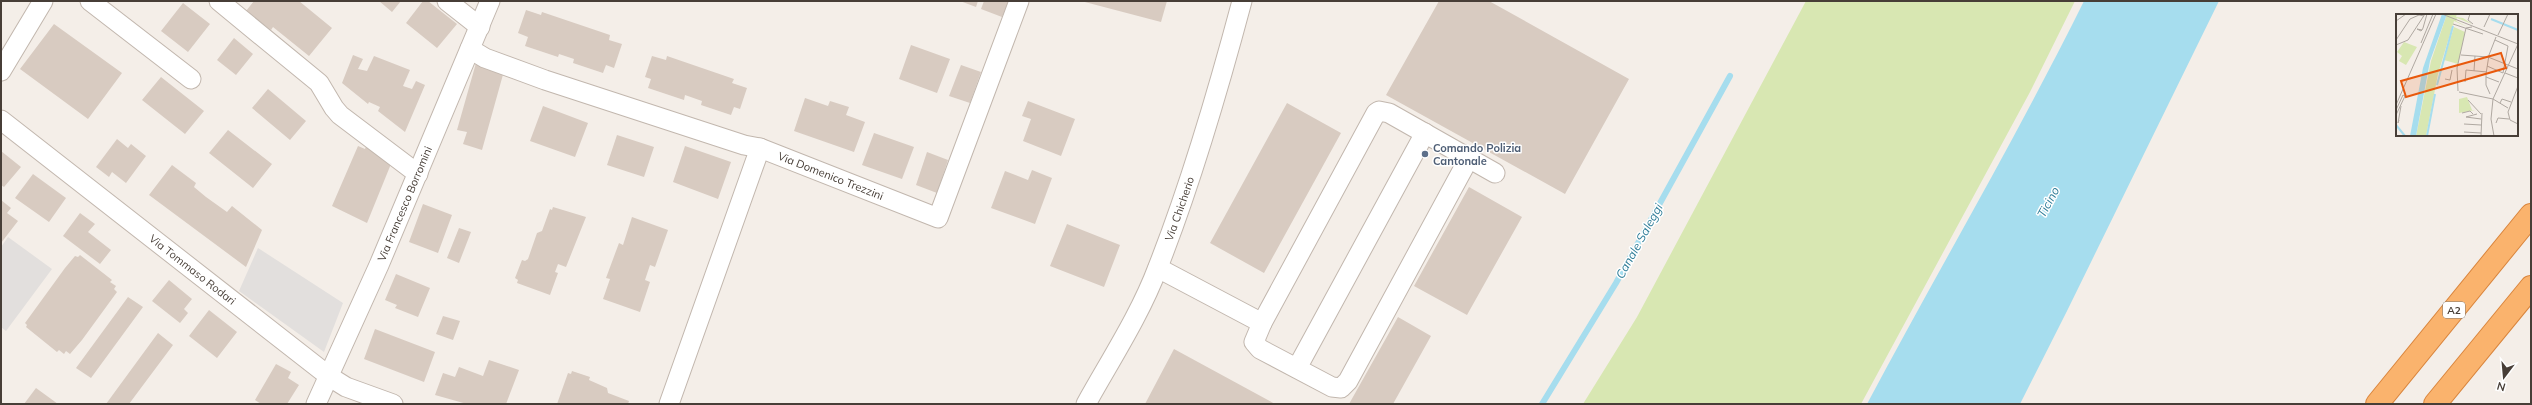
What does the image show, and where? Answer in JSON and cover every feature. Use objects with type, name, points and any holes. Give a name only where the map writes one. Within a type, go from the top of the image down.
[{"type":"highway","name":"A2","points":[[2377,404],[2531,215]]},
{"type":"highway","points":[[2434,404],[2531,287]]},
{"type":"street","points":[[1,72],[43,1]]},
{"type":"street","points":[[90,1],[191,79]]},
{"type":"street","points":[[219,1],[319,83],[340,115],[418,174]]},
{"type":"street","points":[[447,1],[480,27]]},
{"type":"street","name":"Via Francesco Borromini","points":[[316,404],[330,377],[418,174],[490,1]]},
{"type":"street","name":"Via Domenico Trezzini","points":[[470,49],[485,58],[545,80],[737,143],[760,148],[938,218],[1019,1]]},
{"type":"street","name":"Via Chicherio","points":[[1086,404],[1129,328],[1158,268],[1223,70],[1242,1]]},
{"type":"street","points":[[1469,158],[1344,386],[1341,388],[1332,387],[1255,345],[1255,337],[1262,323],[1376,112],[1379,111],[1389,113],[1425,133],[1469,158],[1495,173]]},
{"type":"street","name":"Via Tommaso Rodari","points":[[1,120],[330,377],[346,387],[393,404]]},
{"type":"street","points":[[1297,368],[1425,133]]},
{"type":"street","points":[[669,404],[760,148]]},
{"type":"street","points":[[1158,268],[1262,323]]},
{"type":"green space","points":[[1806,1],[2075,1],[2030,92],[1861,404],[1583,404],[1637,317]]},
{"type":"shaded area","points":[[8,237],[52,269],[6,331],[1,327],[1,247]]},
{"type":"shaded area","points":[[258,248],[343,303],[324,352],[239,291]]},
{"type":"water","name":"Ticino","points":[[2084,1],[2219,1],[2020,404],[1867,404],[2032,103]]},
{"type":"building","points":[[254,1],[299,1],[332,28],[309,56],[273,27],[271,30],[246,11]]},
{"type":"building","points":[[379,1],[401,1],[392,12]]},
{"type":"building","points":[[423,1],[428,1],[457,24],[437,48],[406,23]]},
{"type":"building","points":[[960,1],[978,1],[976,7]]},
{"type":"building","points":[[984,1],[1009,1],[1002,17],[981,9]]},
{"type":"building","points":[[1081,1],[1167,1],[1161,22]]},
{"type":"building","points":[[1439,1],[1489,1],[1629,79],[1565,194],[1386,95]]},
{"type":"building","points":[[183,3],[210,24],[188,52],[161,31]]},
{"type":"building","points":[[526,10],[541,15],[542,12],[610,35],[609,40],[622,44],[614,68],[606,65],[603,73],[573,63],[574,59],[559,54],[558,57],[525,46],[528,37],[518,33]]},
{"type":"building","points":[[54,24],[122,73],[88,119],[20,69]]},
{"type":"building","points":[[234,38],[253,54],[236,75],[217,60]]},
{"type":"building","points":[[911,45],[950,59],[937,93],[899,79]]},
{"type":"building","points":[[353,55],[363,59],[358,69],[367,71],[374,56],[410,70],[403,86],[412,89],[416,81],[425,85],[405,132],[378,111],[380,107],[369,102],[368,104],[342,83]]},
{"type":"building","points":[[652,56],[666,60],[667,56],[734,79],[732,83],[747,88],[740,109],[734,107],[731,115],[701,105],[702,101],[685,95],[684,100],[648,88],[651,79],[645,77]]},
{"type":"building","points":[[476,63],[504,71],[482,150],[463,144],[467,132],[457,130]]},
{"type":"building","points":[[961,65],[981,72],[970,103],[949,96]]},
{"type":"building","points":[[161,77],[204,111],[185,134],[142,100]]},
{"type":"building","points":[[268,89],[306,121],[290,140],[252,108]]},
{"type":"building","points":[[805,98],[828,106],[830,101],[849,107],[846,115],[865,122],[854,152],[794,131]]},
{"type":"building","points":[[1028,101],[1075,119],[1061,156],[1023,141],[1031,119],[1022,116]]},
{"type":"building","points":[[1287,103],[1341,133],[1264,273],[1210,243]]},
{"type":"building","points":[[543,106],[588,123],[575,157],[530,141]]},
{"type":"building","points":[[228,130],[272,164],[253,188],[209,153]]},
{"type":"building","points":[[874,133],[914,147],[902,179],[862,165]]},
{"type":"building","points":[[617,135],[654,147],[644,177],[607,165]]},
{"type":"building","points":[[117,139],[128,148],[131,144],[146,156],[126,183],[112,172],[109,177],[96,167]]},
{"type":"building","points":[[368,142],[393,159],[367,223],[332,206],[358,146],[365,149]]},
{"type":"building","points":[[685,146],[731,162],[718,199],[673,182]]},
{"type":"building","points":[[1,151],[21,167],[4,187],[1,185]]},
{"type":"building","points":[[927,152],[948,160],[937,193],[916,185]]},
{"type":"building","points":[[172,165],[196,183],[194,187],[206,197],[227,212],[232,206],[262,230],[246,267],[149,195]]},
{"type":"building","points":[[1032,170],[1052,178],[1035,224],[991,208],[1005,171],[1028,180]]},
{"type":"building","points":[[33,174],[66,198],[49,222],[15,198]]},
{"type":"building","points":[[1469,187],[1522,217],[1467,315],[1414,286]]},
{"type":"building","points":[[1,200],[11,208],[7,213],[18,221],[1,243]]},
{"type":"building","points":[[423,204],[452,215],[438,253],[409,242]]},
{"type":"building","points":[[553,207],[586,217],[566,267],[558,264],[555,272],[558,273],[550,295],[517,283],[518,280],[515,278],[522,260],[525,261],[528,259],[537,233],[542,231],[550,209],[552,210]]},
{"type":"building","points":[[80,213],[95,224],[88,232],[111,250],[100,264],[63,236]]},
{"type":"building","points":[[632,217],[668,230],[655,267],[650,265],[645,280],[650,282],[640,312],[603,299],[610,279],[606,278],[619,243],[623,245]]},
{"type":"building","points":[[1067,224],[1120,245],[1104,287],[1050,266]]},
{"type":"building","points":[[459,228],[471,232],[459,263],[447,258]]},
{"type":"building","points":[[80,255],[112,280],[110,282],[116,286],[114,289],[117,292],[82,340],[70,354],[66,351],[64,354],[59,350],[57,352],[26,327],[27,325],[25,323],[65,268],[75,256],[78,257]]},
{"type":"building","points":[[396,274],[430,288],[418,317],[395,308],[397,305],[385,300]]},
{"type":"building","points":[[169,280],[192,299],[184,309],[188,313],[180,323],[152,301]]},
{"type":"building","points":[[128,297],[143,307],[91,378],[76,368]]},
{"type":"building","points":[[209,310],[237,332],[217,358],[189,336]]},
{"type":"building","points":[[443,316],[460,321],[453,340],[436,334]]},
{"type":"building","points":[[1398,317],[1431,336],[1393,404],[1349,404]]},
{"type":"building","points":[[375,329],[435,352],[424,382],[364,359]]},
{"type":"building","points":[[158,333],[173,345],[129,404],[106,404]]},
{"type":"building","points":[[1174,349],[1275,404],[1145,404]]},
{"type":"building","points":[[489,360],[519,370],[506,404],[467,404],[435,395],[443,373],[455,377],[459,367],[483,376]]},
{"type":"building","points":[[276,364],[291,372],[288,378],[299,385],[287,404],[261,404],[255,400]]},
{"type":"building","points":[[572,371],[590,377],[589,380],[607,388],[608,393],[629,401],[628,404],[557,404],[568,373],[571,374]]},
{"type":"building","points":[[36,388],[58,404],[24,404]]},
{"type":"waterway","name":"Canale Saleggi","points":[[1542,404],[1616,283],[1730,76]]},
{"type":"place","name":"Comando Polizia Cantonale","points":[[1425,154]]}]
